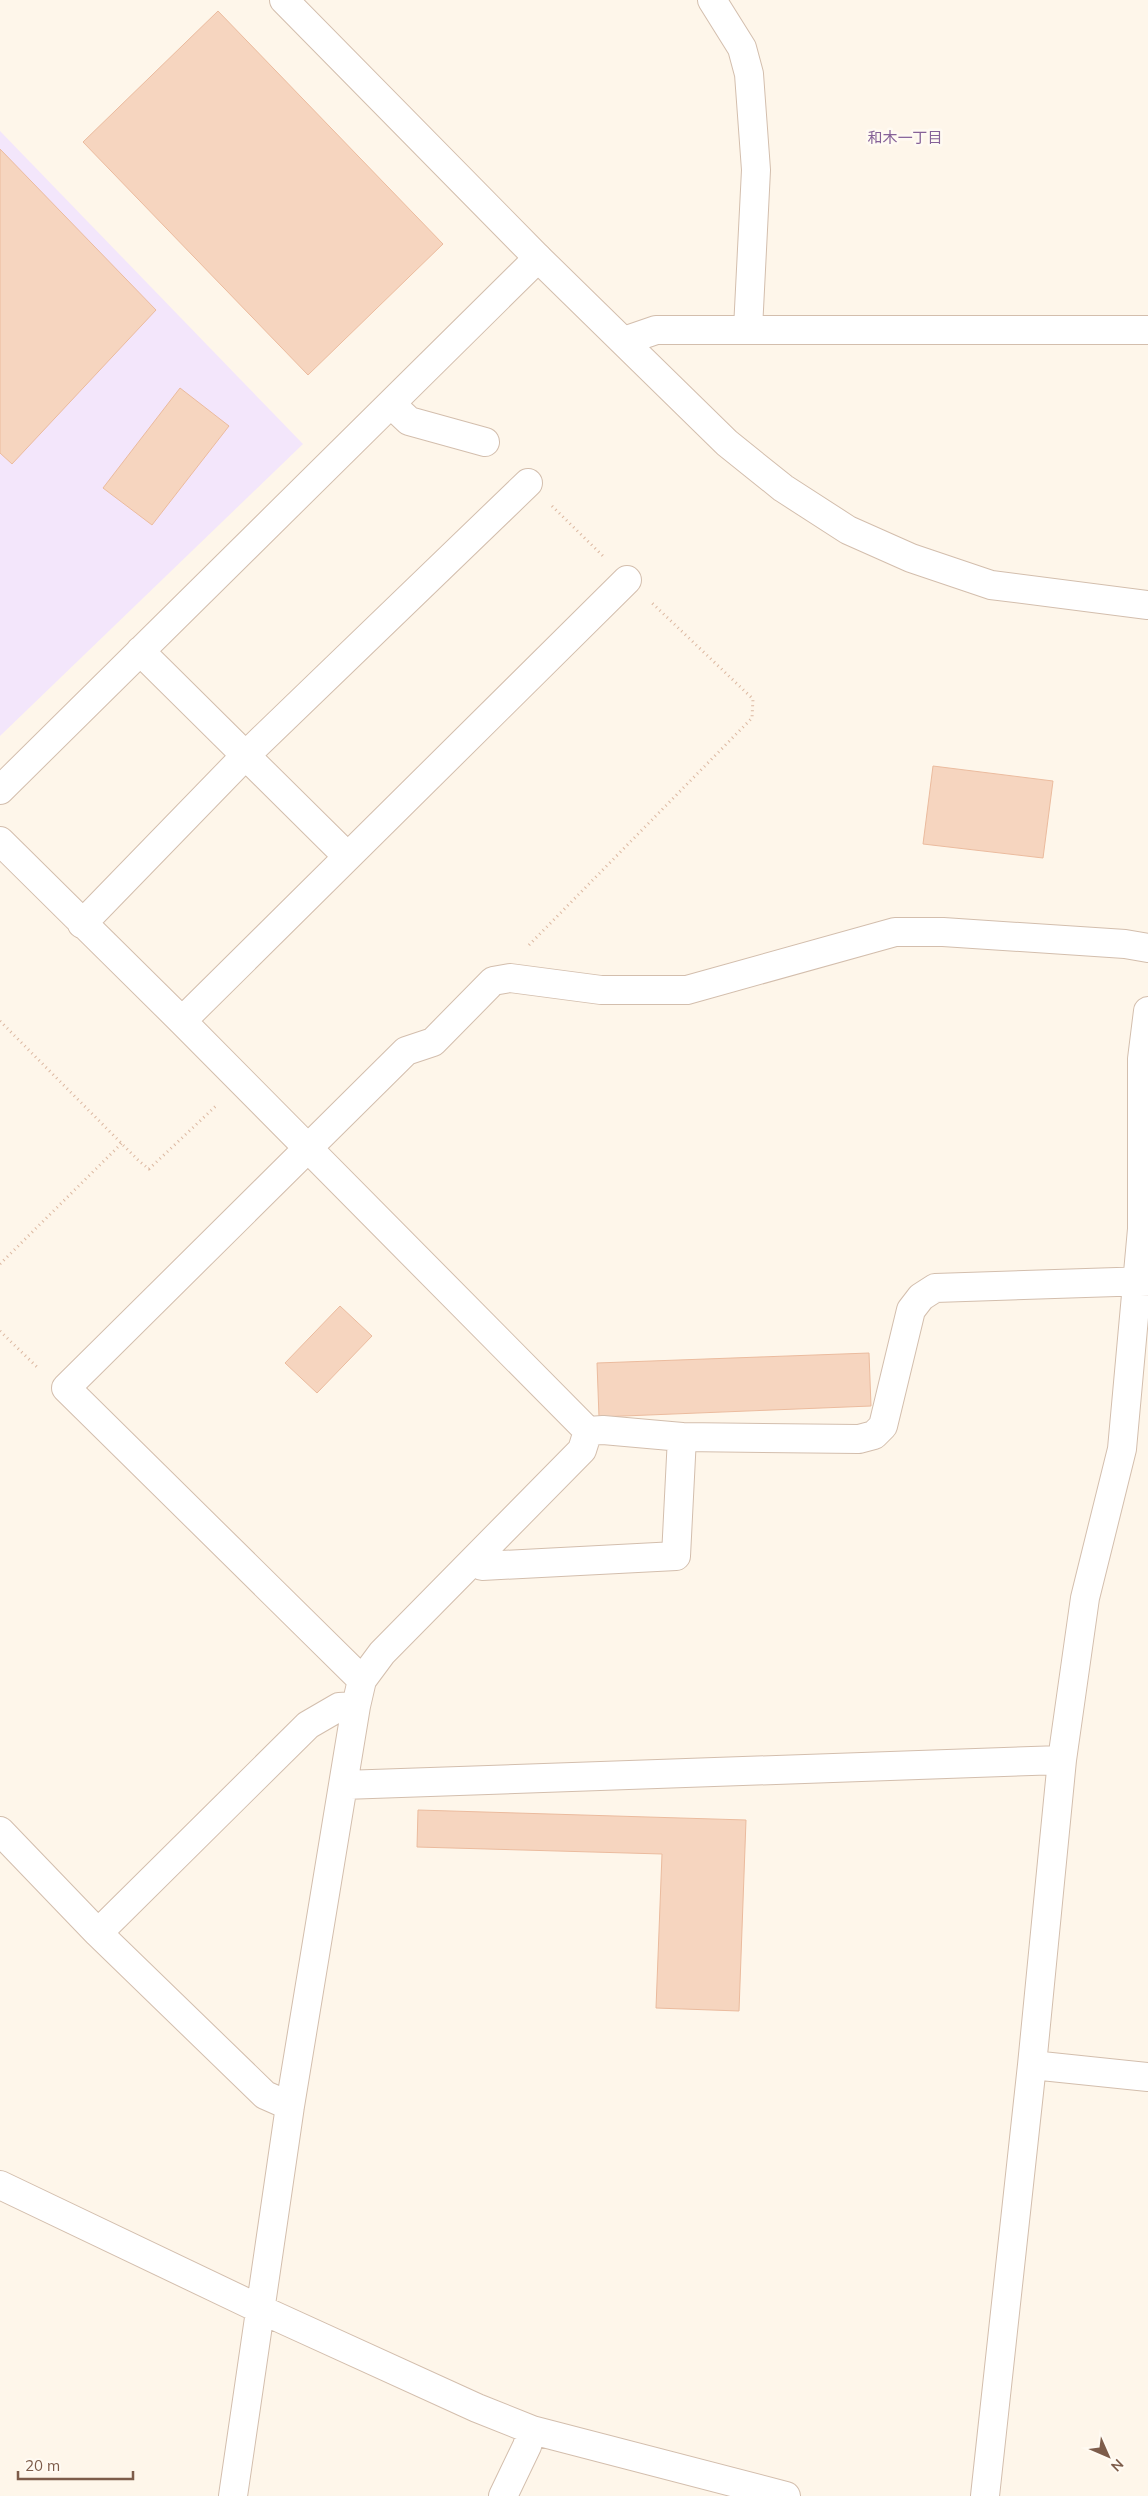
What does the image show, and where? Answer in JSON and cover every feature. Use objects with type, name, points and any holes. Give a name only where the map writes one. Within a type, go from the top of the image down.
[{"type":"street","points":[[284,0],[538,258],[727,443],[783,488],[848,530],[911,558],[992,585],[1148,605]]},
{"type":"street","points":[[712,0],[742,48],[749,74],[756,170],[748,329]]},
{"type":"street","points":[[0,790],[538,258]]},
{"type":"street","points":[[624,341],[656,330],[1148,330]]},
{"type":"street","points":[[391,404],[409,421],[485,442]]},
{"type":"street","points":[[82,924],[247,754],[528,483]]},
{"type":"street","points":[[182,1021],[627,580]]},
{"type":"street","points":[[140,650],[247,754],[347,856]]},
{"type":"street","points":[[0,841],[182,1021],[588,1431],[603,1430],[682,1437],[859,1439],[874,1435],[883,1426],[911,1310],[920,1297],[935,1288],[1143,1281]]},
{"type":"street","points":[[359,1693],[66,1388],[406,1051],[433,1042],[493,981],[510,978],[601,990],[687,990],[895,932],[943,932],[1126,944],[1148,948]]},
{"type":"street","points":[[985,2496],[1032,2065],[1062,1760],[1086,1598],[1122,1449],[1143,1281],[1142,1059],[1148,1011]]},
{"type":"street","points":[[233,2496],[262,2310],[290,2106],[359,1693],[382,1653],[582,1450],[588,1431]]},
{"type":"street","points":[[474,1560],[482,1566],[676,1556],[682,1437]]},
{"type":"street","points":[[98,1933],[308,1725],[359,1693]]},
{"type":"street","points":[[343,1785],[1062,1760]]},
{"type":"street","points":[[0,1832],[98,1933],[265,2095],[290,2106]]},
{"type":"street","points":[[1032,2065],[1148,2078]]},
{"type":"street","points":[[0,2186],[262,2310],[477,2408],[532,2430],[786,2496]]},
{"type":"street","points":[[503,2496],[528,2446],[532,2430]]},
{"type":"path","points":[[510,978],[510,965],[752,718],[753,699],[528,483]]},
{"type":"path","points":[[0,1021],[122,1143],[150,1168],[242,1082]]},
{"type":"path","points":[[0,1264],[122,1143]]},
{"type":"path","points":[[0,1331],[52,1382],[66,1388]]},
{"type":"shaded area","points":[[0,131],[303,444],[0,736]]},
{"type":"building","points":[[218,11],[443,244],[308,375],[83,142]]},
{"type":"building","points":[[0,149],[156,310],[12,464],[0,453]]},
{"type":"building","points":[[180,388],[229,426],[152,525],[103,488]]},
{"type":"building","points":[[933,766],[1053,781],[1043,858],[923,844]]},
{"type":"building","points":[[340,1306],[372,1336],[317,1393],[285,1363]]},
{"type":"building","points":[[869,1353],[871,1406],[599,1417],[597,1363]]},
{"type":"building","points":[[418,1810],[746,1820],[739,2011],[656,2008],[662,1854],[417,1847]]},
{"type":"district","name":"和木一丁目","points":[[905,137]]}]
